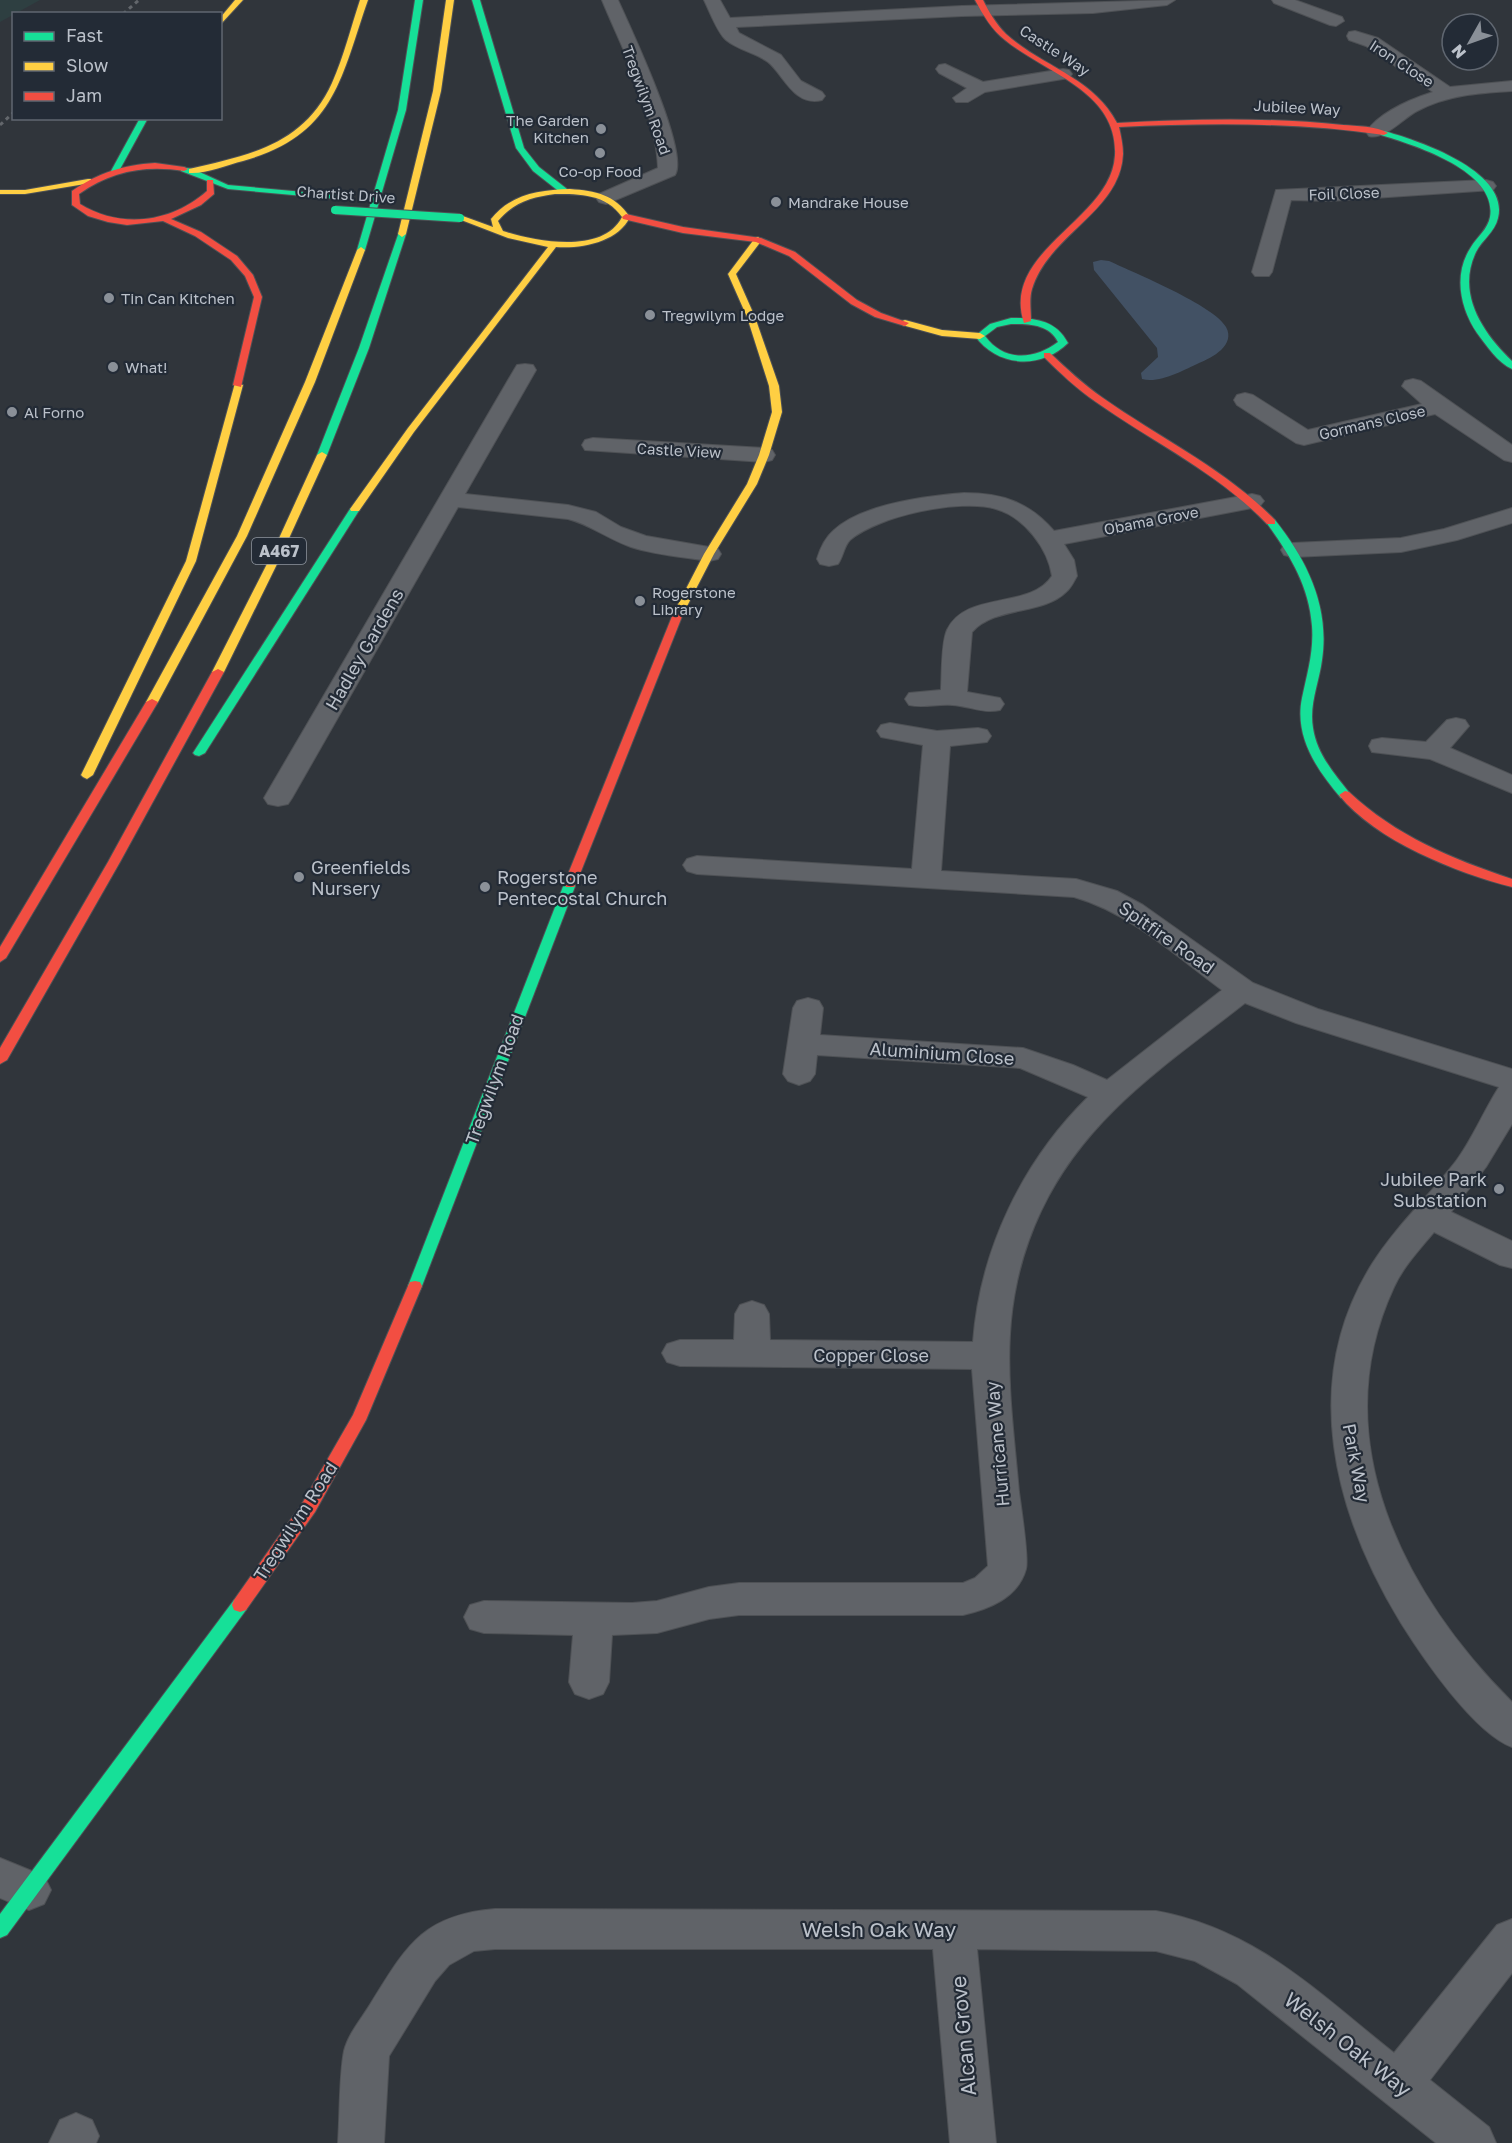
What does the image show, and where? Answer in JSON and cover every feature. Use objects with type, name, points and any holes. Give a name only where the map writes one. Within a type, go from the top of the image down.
[{"type":"main road","points":[[222,21],[239,0]]},
{"type":"main road","points":[[192,171],[236,161],[270,148],[314,119],[325,103],[364,0]]},
{"type":"main road","name":"A467","points":[[0,957],[164,682],[242,536],[310,382],[357,264],[390,154],[406,87],[419,0]]},
{"type":"main road","name":"A467","points":[[0,1060],[187,733],[284,543],[330,438],[383,296],[426,152],[446,42],[450,0]]},
{"type":"main road","points":[[477,0],[520,148],[536,169],[564,191]]},
{"type":"main road","name":"Castle Way","points":[[981,5],[997,30],[1010,41],[1064,74],[1096,99],[1116,125]]},
{"type":"main road","points":[[115,171],[145,120]]},
{"type":"main road","points":[[146,120],[144,134],[146,145],[162,166]]},
{"type":"main road","name":"Jubilee Way","points":[[1116,125],[1286,121],[1375,132],[1405,140],[1440,154],[1473,174],[1485,186]]},
{"type":"main road","points":[[1027,321],[1026,294],[1038,264],[1057,240],[1100,201],[1114,180],[1121,159],[1116,125]]},
{"type":"main road","name":"Chartist Drive","points":[[0,192],[25,192],[88,181],[115,171],[162,166],[192,171],[210,182],[249,190],[336,203],[459,211],[509,237],[527,243],[554,246],[577,245],[597,240],[617,231],[626,216]]},
{"type":"main road","points":[[66,202],[88,181]]},
{"type":"main road","name":"Chartist Drive","points":[[25,192],[66,202],[90,215],[108,220],[129,221],[163,218],[189,210],[199,205],[211,192],[210,182]]},
{"type":"main road","points":[[1485,186],[1493,198],[1495,211],[1491,225],[1471,254],[1466,266],[1464,292],[1467,306],[1482,335],[1512,366]]},
{"type":"main road","points":[[494,201],[564,191],[591,194],[615,202],[626,216],[683,230],[758,240],[792,254],[854,302],[878,315],[942,333],[980,336]]},
{"type":"main road","points":[[499,230],[494,221],[498,211],[518,199]]},
{"type":"main road","name":"Chartist Drive","points":[[294,207],[336,203]]},
{"type":"main road","name":"Chartist Drive","points":[[189,210],[220,207]]},
{"type":"main road","points":[[82,785],[191,561],[229,422],[258,297],[249,276],[234,258],[198,234],[163,218]]},
{"type":"main road","points":[[648,235],[683,230]]},
{"type":"main road","points":[[577,245],[624,238]]},
{"type":"main road","name":"Tregwilym Road","points":[[0,1929],[15,1884],[203,1657],[309,1507],[360,1416],[468,1153],[529,986],[678,614],[709,554],[752,484],[764,455],[777,412],[774,386],[762,345],[732,274],[758,240]]},
{"type":"main road","points":[[189,769],[270,637],[341,528],[411,430],[554,246]]},
{"type":"main road","points":[[1027,321],[1055,329],[1062,336],[1063,343],[1058,350],[1047,355],[1017,358],[989,350],[982,343],[980,336],[985,329],[996,324],[1027,321]]},
{"type":"main road","points":[[1047,355],[1105,405],[1207,465],[1252,501],[1293,550],[1311,590],[1318,634],[1317,658],[1306,716],[1309,738],[1315,756],[1348,799],[1405,840],[1441,858],[1512,883]]},
{"type":"main road","points":[[0,957],[67,817]]},
{"type":"main road","points":[[0,1074],[119,881]]},
{"type":"street","name":"Tregwilym Road","points":[[606,198],[668,171],[669,159],[654,111],[610,0]]},
{"type":"street","points":[[711,0],[732,36],[775,59],[795,85],[816,96]]},
{"type":"street","points":[[723,23],[872,8],[981,5],[1100,7],[1167,0]]},
{"type":"street","points":[[1280,0],[1343,18],[1310,30]]},
{"type":"street","name":"Iron Close","points":[[1354,34],[1372,42],[1447,93]]},
{"type":"street","points":[[945,69],[980,88]]},
{"type":"street","points":[[962,98],[980,88],[1064,74]]},
{"type":"street","points":[[1375,132],[1408,107],[1447,93],[1512,86]]},
{"type":"street","name":"Foil Close","points":[[1262,272],[1283,194],[1329,195],[1485,186]]},
{"type":"street","name":"Hadley Gardens","points":[[278,798],[525,370]]},
{"type":"street","name":"Gormans Close","points":[[1413,386],[1437,407],[1472,427],[1512,455]]},
{"type":"street","name":"Gormans Close","points":[[1245,400],[1304,438],[1437,407]]},
{"type":"street","name":"Castle View","points":[[593,445],[764,455]]},
{"type":"street","points":[[450,499],[568,512],[588,517],[613,532],[641,542],[709,554]]},
{"type":"street","points":[[829,559],[835,543],[842,535],[870,520],[924,505],[973,499],[988,499],[1013,507],[1050,539],[1065,568],[1066,576],[1062,584],[1044,595],[978,615],[962,625],[959,631],[953,697]]},
{"type":"street","name":"Obama Grove","points":[[1050,539],[1252,501]]},
{"type":"street","points":[[846,505],[870,520]]},
{"type":"street","points":[[1293,550],[1401,545],[1449,535],[1512,515]]},
{"type":"street","points":[[918,699],[953,697],[991,704]]},
{"type":"street","points":[[1435,751],[1440,741],[1456,726]]},
{"type":"street","points":[[890,731],[937,739],[978,736]]},
{"type":"street","points":[[926,878],[937,739]]},
{"type":"street","points":[[1382,746],[1435,751],[1512,785]]},
{"type":"street","name":"Spitfire Road","points":[[697,865],[1076,888],[1107,897],[1134,911],[1242,990],[1307,1016],[1512,1080]]},
{"type":"street","name":"Hurricane Way","points":[[483,1617],[657,1617],[709,1603],[739,1599],[963,1599],[982,1594],[998,1584],[1007,1568],[990,1356],[993,1317],[1002,1275],[1014,1236],[1030,1198],[1066,1141],[1110,1094],[1242,990]]},
{"type":"street","name":"Aluminium Close","points":[[808,1008],[801,1059],[1023,1058],[1062,1072],[1110,1094]]},
{"type":"street","name":"Park Way","points":[[1512,1091],[1483,1149],[1390,1263],[1364,1314],[1355,1343],[1348,1403],[1353,1458],[1363,1502],[1377,1541],[1416,1615],[1474,1690],[1512,1729]]},
{"type":"street","points":[[1429,1215],[1512,1256]]},
{"type":"street","points":[[752,1314],[752,1354]]},
{"type":"street","name":"Copper Close","points":[[680,1353],[990,1356]]},
{"type":"street","points":[[589,1682],[594,1618]]},
{"type":"street","name":"Welsh Oak Way","points":[[361,2143],[367,2051],[419,1966],[434,1951],[451,1940],[473,1931],[495,1929],[1156,1931],[1187,1936],[1221,1948],[1252,1969],[1473,2143]]},
{"type":"street","name":"Alcan Grove","points":[[953,1929],[974,2143]]},
{"type":"street","points":[[1398,2084],[1512,1940]]},
{"type":"shaded area","points":[[0,0],[40,0],[18,12],[12,12],[12,15],[0,22]]},
{"type":"water","points":[[1109,261],[1154,281],[1206,309],[1226,327],[1228,340],[1225,345],[1210,358],[1179,372],[1156,380],[1142,379],[1141,373],[1158,357],[1157,348],[1094,270],[1093,262]]},
{"type":"railway","points":[[125,12],[139,0]]},
{"type":"railway","points":[[0,125],[12,114]]},
{"type":"traffic: fast","points":[[361,250],[402,110],[419,0]]},
{"type":"traffic: fast","points":[[476,0],[520,148],[536,169],[564,191]]},
{"type":"traffic: fast","points":[[115,171],[143,120]]},
{"type":"traffic: fast","points":[[1384,133],[1454,161],[1485,185],[1494,200],[1493,221],[1471,254],[1465,270],[1464,286],[1472,316],[1480,330],[1512,366]]},
{"type":"traffic: fast","points":[[184,169],[228,187],[337,197]]},
{"type":"traffic: fast","points":[[335,210],[460,218]]},
{"type":"traffic: fast","points":[[322,455],[364,348],[402,234]]},
{"type":"traffic: fast","points":[[1011,321],[1034,322],[1048,326],[1054,330],[1063,343],[1043,355],[1031,358],[1019,359],[996,353],[980,336],[994,326],[1011,321]]},
{"type":"traffic: fast","points":[[199,753],[355,509]]},
{"type":"traffic: fast","points":[[1271,522],[1299,563],[1311,593],[1315,609],[1318,650],[1307,701],[1307,728],[1321,764],[1345,795]]},
{"type":"traffic: fast","points":[[415,1286],[570,884]]},
{"type":"traffic: fast","points":[[0,1929],[240,1605]]},
{"type":"traffic: slow","points":[[222,21],[239,0]]},
{"type":"traffic: slow","points":[[192,171],[264,151],[297,134],[311,122],[336,83],[364,0]]},
{"type":"traffic: slow","points":[[402,234],[437,91],[450,0]]},
{"type":"traffic: slow","points":[[0,192],[25,192],[88,181]]},
{"type":"traffic: slow","points":[[460,218],[528,241],[563,245],[580,244],[598,239],[618,228],[626,217],[618,206],[597,195],[570,191],[541,193],[511,204],[494,221],[499,230]]},
{"type":"traffic: slow","points":[[678,614],[709,554],[752,484],[764,455],[777,412],[774,386],[751,317],[732,274],[758,240]]},
{"type":"traffic: slow","points":[[355,509],[411,430],[553,246]]},
{"type":"traffic: slow","points":[[152,702],[242,536],[310,382],[361,250]]},
{"type":"traffic: slow","points":[[905,323],[942,333],[980,336]]},
{"type":"traffic: slow","points":[[87,775],[191,561],[238,385]]},
{"type":"traffic: slow","points":[[218,672],[275,558],[322,455]]},
{"type":"traffic: jam","points":[[979,0],[1004,36],[1078,83],[1094,96],[1106,110],[1115,127],[1119,147],[1113,180],[1102,197],[1049,250],[1033,275],[1026,300],[1027,321]]},
{"type":"traffic: jam","points":[[1116,125],[1284,122],[1384,133]]},
{"type":"traffic: jam","points":[[184,169],[140,166],[113,172],[87,184],[75,193],[76,205],[108,220],[146,222],[182,212],[198,203],[211,192],[210,182]]},
{"type":"traffic: jam","points":[[626,217],[683,230],[758,240],[792,254],[854,302],[878,315],[905,323]]},
{"type":"traffic: jam","points":[[163,218],[198,234],[234,258],[249,275],[258,297],[238,385]]},
{"type":"traffic: jam","points":[[1047,355],[1099,400],[1214,472],[1253,503],[1271,522]]},
{"type":"traffic: jam","points":[[570,884],[678,614]]},
{"type":"traffic: jam","points":[[0,1060],[114,862],[218,672]]},
{"type":"traffic: jam","points":[[0,958],[152,702]]},
{"type":"traffic: jam","points":[[1345,795],[1362,811],[1402,838],[1445,859],[1512,883]]},
{"type":"traffic: jam","points":[[240,1605],[309,1507],[360,1416],[415,1286]]},
{"type":"place","name":"The Garden Kitchen","points":[[601,129]]},
{"type":"place","name":"Co-op Food","points":[[600,153]]},
{"type":"place","name":"Mandrake House","points":[[776,202]]},
{"type":"place","name":"Tin Can Kitchen","points":[[109,298]]},
{"type":"place","name":"Tregwilym Lodge","points":[[650,315]]},
{"type":"place","name":"What!","points":[[113,367]]},
{"type":"place","name":"Al Forno","points":[[12,412]]},
{"type":"place","name":"Rogerstone Library","points":[[640,601]]},
{"type":"place","name":"Greenfields Nursery","points":[[299,877]]},
{"type":"place","name":"Rogerstone Pentecostal Church","points":[[485,887]]},
{"type":"place","name":"Jubilee Park Substation","points":[[1499,1189]]}]
